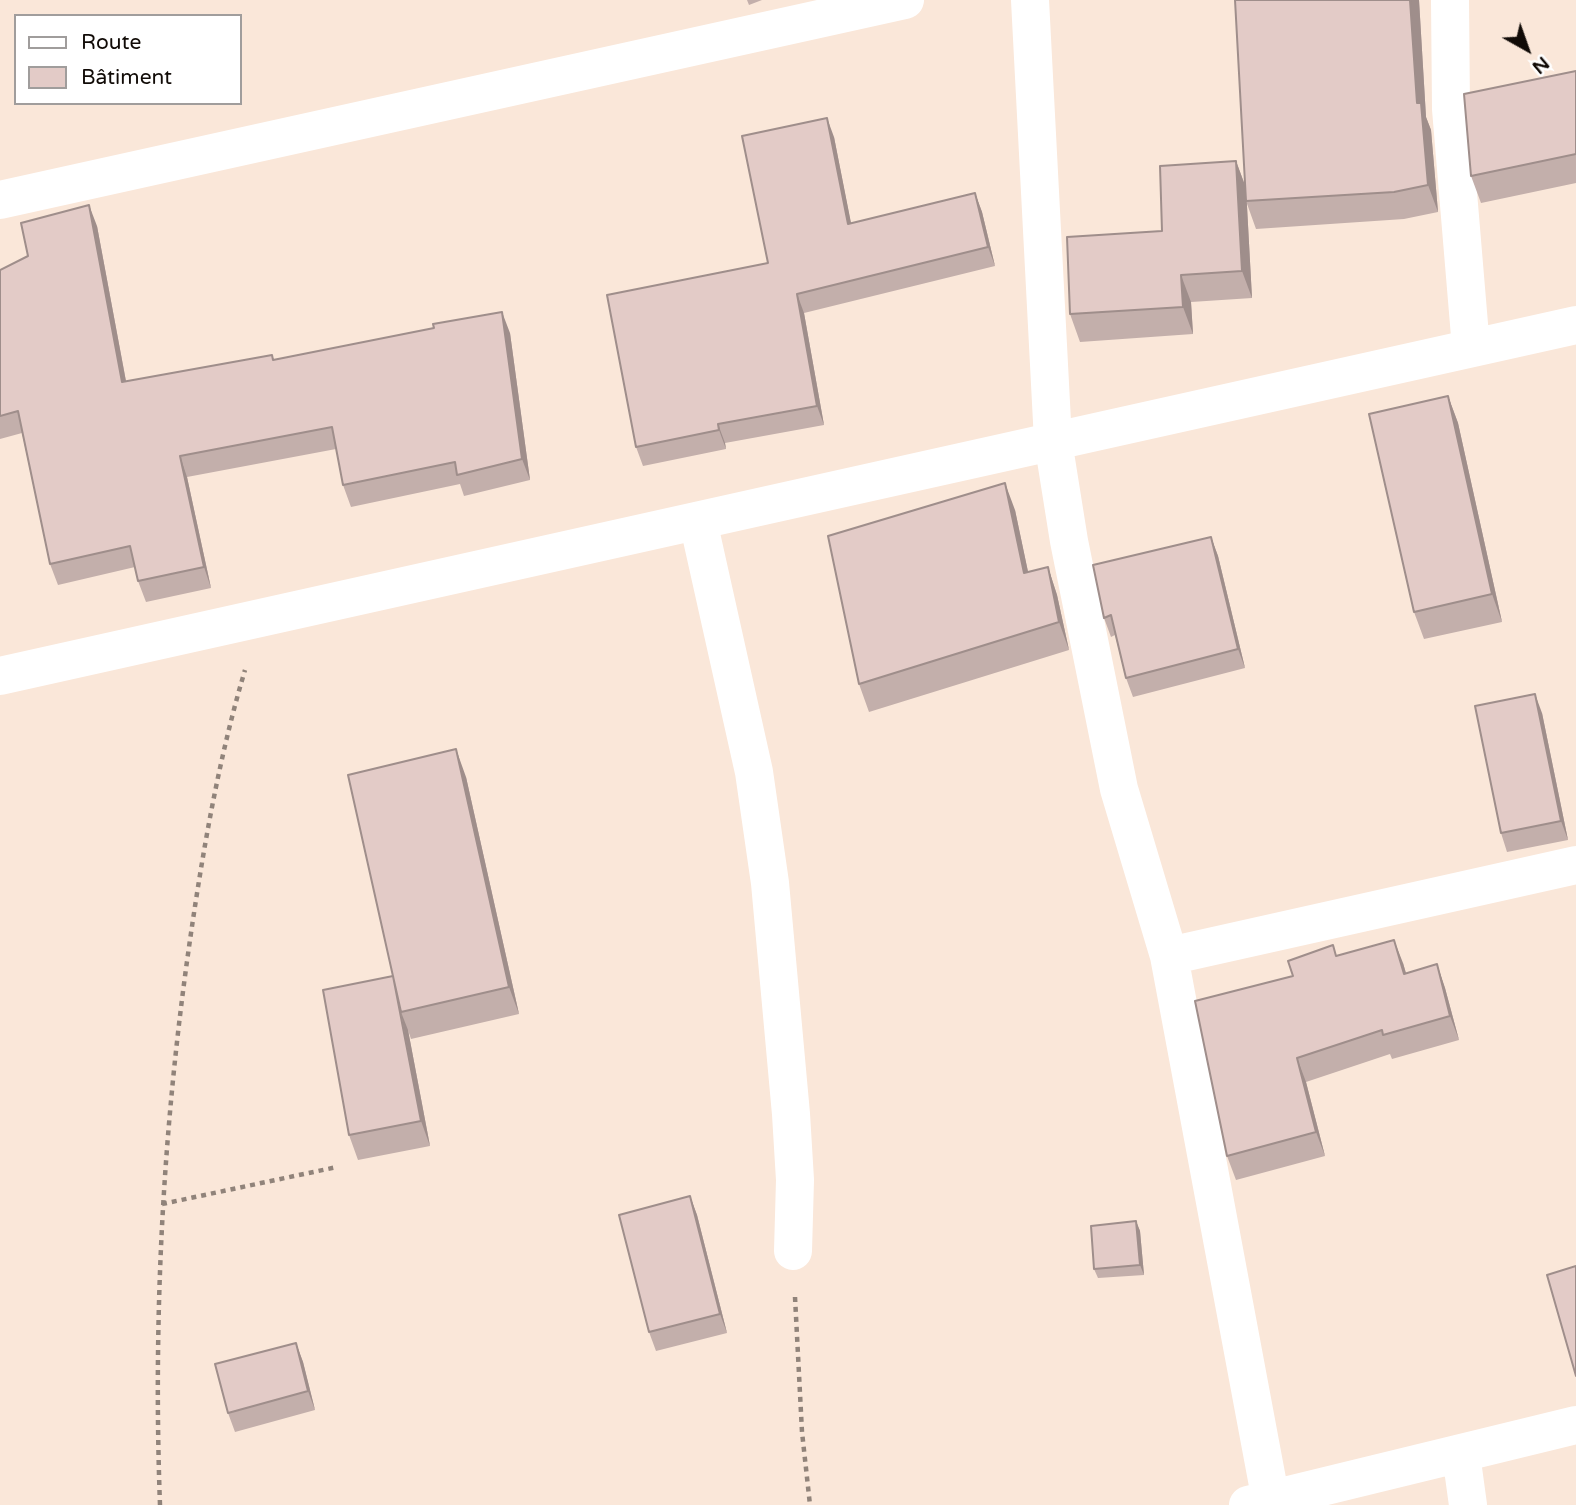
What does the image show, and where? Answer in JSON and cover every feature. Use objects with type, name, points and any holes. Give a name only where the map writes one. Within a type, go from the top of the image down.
[{"type":"street","points":[[0,200],[905,0]]},
{"type":"street","points":[[1030,0],[1053,441],[1082,608],[1119,789],[1169,956],[1259,1503],[1576,1425]]},
{"type":"street","points":[[1450,0],[1451,109],[1471,348]]},
{"type":"street","points":[[0,676],[1576,325]]},
{"type":"street","points":[[698,521],[754,772],[770,883],[792,1127],[795,1180],[793,1251]]},
{"type":"street","points":[[1169,956],[1576,865]]},
{"type":"street","points":[[1461,1454],[1468,1505]]},
{"type":"path","points":[[160,1505],[157,1415],[162,1204],[178,1023],[199,876],[234,706],[262,617]]},
{"type":"path","points":[[162,1204],[337,1167]]},
{"type":"path","points":[[793,1251],[801,1419],[810,1505]]},
{"type":"building","points":[[1235,0],[1410,0],[1417,103],[1421,103],[1428,185],[1394,192],[1246,201]]},
{"type":"building","points":[[1576,71],[1576,154],[1471,176],[1464,94]]},
{"type":"building","points":[[827,118],[848,224],[975,193],[988,247],[797,294],[817,406],[718,424],[719,430],[636,447],[607,295],[768,263],[742,136]]},
{"type":"building","points":[[1236,161],[1242,271],[1181,275],[1183,307],[1070,314],[1067,237],[1162,231],[1160,166]]},
{"type":"building","points":[[89,205],[122,382],[272,355],[273,360],[434,328],[433,324],[502,312],[522,459],[457,475],[455,462],[343,485],[332,427],[180,456],[204,567],[138,581],[130,546],[50,564],[18,411],[0,416],[0,270],[28,256],[21,223]]},
{"type":"building","points":[[1448,396],[1492,594],[1414,612],[1369,414]]},
{"type":"building","points":[[1005,483],[1024,573],[1048,567],[1059,622],[859,684],[828,536]]},
{"type":"building","points":[[1211,537],[1238,649],[1126,678],[1111,615],[1104,618],[1093,565]]},
{"type":"building","points":[[1535,694],[1561,821],[1501,833],[1475,706]]},
{"type":"building","points":[[456,749],[509,987],[401,1012],[348,775]]},
{"type":"building","points":[[1394,940],[1404,974],[1437,964],[1450,1016],[1383,1035],[1382,1030],[1297,1058],[1316,1132],[1227,1156],[1195,1001],[1293,976],[1288,961],[1333,945],[1336,956]]},
{"type":"building","points":[[393,976],[421,1121],[349,1135],[323,990]]},
{"type":"building","points":[[690,1196],[720,1314],[649,1332],[619,1215]]},
{"type":"building","points":[[1136,1221],[1140,1265],[1094,1269],[1091,1226]]},
{"type":"building","points":[[1576,1266],[1576,1376],[1547,1275]]},
{"type":"building","points":[[296,1343],[308,1391],[228,1413],[215,1364]]}]
